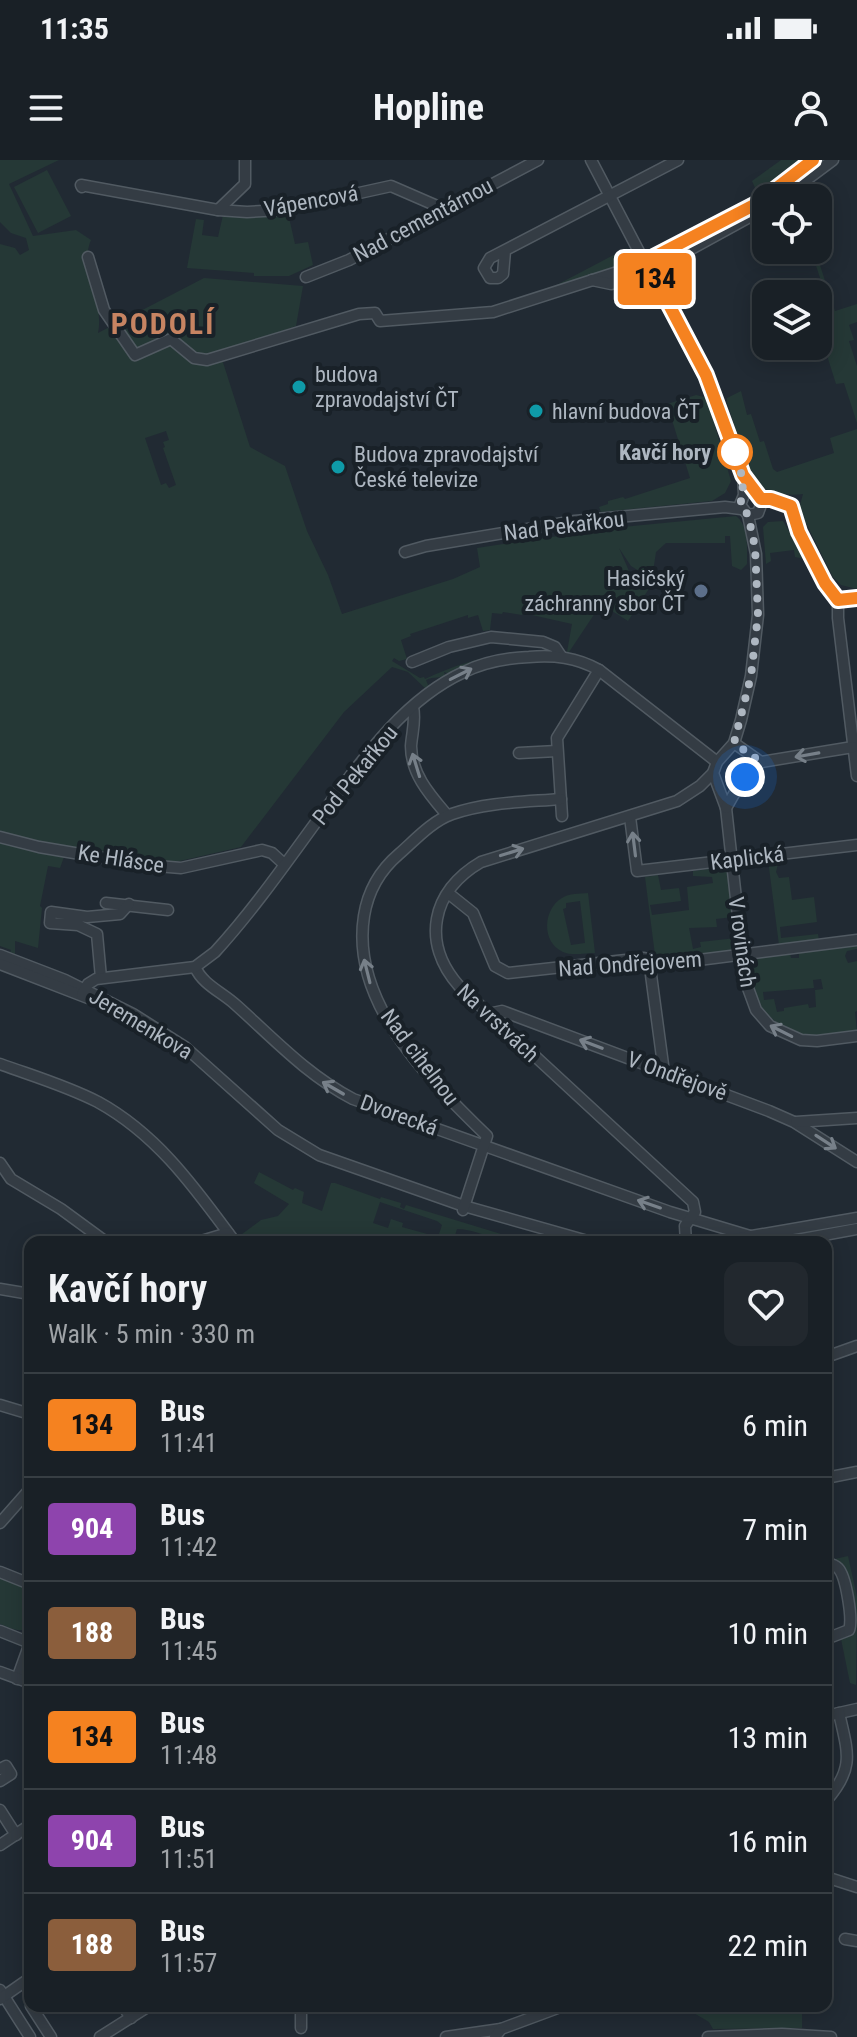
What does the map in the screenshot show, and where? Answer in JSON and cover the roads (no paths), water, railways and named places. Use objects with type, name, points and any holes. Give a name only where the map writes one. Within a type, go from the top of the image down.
[{"type":"street","points":[[218,210],[245,184],[245,160]]},
{"type":"street","name":"Nad cementárnou","points":[[306,277],[349,260],[538,160]]},
{"type":"street","points":[[591,160],[706,375],[751,504],[758,615],[751,676],[734,743],[715,767]]},
{"type":"street","points":[[505,251],[678,160]]},
{"type":"street","points":[[648,266],[756,204],[813,160]]},
{"type":"street","points":[[801,184],[833,160]]},
{"type":"street","name":"Vápencová","points":[[82,187],[218,210],[282,210],[391,186],[444,209]]},
{"type":"street","points":[[88,257],[104,310],[135,355],[171,339],[194,358],[207,360],[359,314],[375,313],[380,321],[488,313],[592,280],[611,284],[752,215]]},
{"type":"street","points":[[751,504],[771,499],[791,506],[796,524],[825,583],[838,600],[857,776]]},
{"type":"street","name":"Nad Pekařkou","points":[[405,552],[575,521],[751,504]]},
{"type":"street","points":[[838,600],[857,598]]},
{"type":"street","name":"Pod Pekařkou","points":[[412,662],[449,647],[488,637],[543,642],[555,647],[561,656]]},
{"type":"street","name":"Pod Pekařkou","points":[[195,967],[225,940],[368,751],[413,707],[462,673],[487,663],[517,657],[561,656],[582,661],[599,670],[715,767]]},
{"type":"street","points":[[562,816],[557,738],[599,670]]},
{"type":"street","points":[[413,707],[416,720],[411,744],[413,761],[429,795],[447,815]]},
{"type":"street","points":[[734,743],[761,762]]},
{"type":"street","points":[[726,808],[742,780],[761,762],[853,747]]},
{"type":"street","points":[[519,753],[557,751]]},
{"type":"street","name":"V rovinách","points":[[715,767],[726,808],[749,997],[770,1026],[801,1040],[857,1036]]},
{"type":"street","name":"Na vrstvách","points":[[691,1218],[696,1208],[693,1202],[449,975],[438,951],[436,918],[448,893],[469,870],[487,860],[677,801],[700,786],[715,767]]},
{"type":"street","name":"Nad cihelnou","points":[[484,1147],[487,1136],[426,1072],[385,1013],[367,975],[362,945],[365,908],[379,874],[422,833],[447,815],[497,804],[561,799]]},
{"type":"street","name":"Kaplická","points":[[630,817],[637,871],[857,845]]},
{"type":"street","name":"Ke Hlásce","points":[[0,837],[39,847],[145,865],[188,867],[262,850],[272,853],[284,864]]},
{"type":"street","name":"Nad Ondřejovem","points":[[448,893],[473,913],[495,966],[503,972],[520,973],[644,958],[659,965],[857,940]]},
{"type":"street","points":[[106,903],[168,910]]},
{"type":"street","points":[[101,978],[97,934],[78,925],[50,923],[51,912],[98,917],[120,914],[129,904]]},
{"type":"street","name":"Jeremenkova","points":[[1,959],[133,1014],[185,1047],[289,1138],[346,1170],[570,1236]]},
{"type":"street","points":[[649,960],[664,1072]]},
{"type":"street","points":[[83,992],[91,982],[101,978],[195,967]]},
{"type":"street","name":"Dvorecká","points":[[195,967],[199,977],[233,1002],[311,1074],[353,1099],[484,1147],[750,1236]]},
{"type":"street","name":"V Ondřejově","points":[[488,1014],[502,1011],[794,1122],[857,1162]]},
{"type":"street","points":[[0,1064],[95,1101],[135,1126],[172,1160],[231,1236]]},
{"type":"street","points":[[794,1122],[857,1118]]},
{"type":"street","points":[[464,1205],[484,1147]]},
{"type":"street","points":[[0,1163],[6,1178],[61,1209],[98,1236]]},
{"type":"street","name":"Jeremenkova","points":[[464,1205],[550,1236]]},
{"type":"street","points":[[686,1236],[685,1226],[691,1218]]},
{"type":"street","points":[[800,1236],[857,1218]]},
{"type":"street","points":[[810,1236],[857,1229]]},
{"type":"street","points":[[0,1289],[24,1293]]},
{"type":"street","points":[[832,1355],[857,1346]]},
{"type":"street","points":[[0,1405],[24,1412]]},
{"type":"street","points":[[832,1477],[857,1472]]},
{"type":"street","points":[[0,1523],[24,1496]]},
{"type":"street","points":[[832,1564],[841,1572],[851,1615],[849,1630],[832,1637]]},
{"type":"street","points":[[0,1572],[24,1582]]},
{"type":"street","points":[[0,1631],[24,1641]]},
{"type":"street","points":[[17,1679],[24,1660]]},
{"type":"street","points":[[0,1672],[24,1681]]},
{"type":"street","points":[[832,1715],[857,1709]]},
{"type":"street","points":[[832,1792],[846,1773],[847,1757],[839,1713]]},
{"type":"street","points":[[0,1769],[6,1766],[11,1774],[0,1781]]},
{"type":"street","points":[[0,1810],[16,1835]]},
{"type":"street","points":[[0,1845],[24,1829]]},
{"type":"street","points":[[832,1879],[857,1887]]},
{"type":"street","points":[[845,1939],[857,1941]]},
{"type":"street","points":[[24,1982],[1,1995],[30,2037]]},
{"type":"street","points":[[18,1986],[24,1995]]},
{"type":"street","points":[[35,2012],[51,2037]]},
{"type":"street","points":[[127,2012],[131,2018]]},
{"type":"street","points":[[100,2037],[140,2012]]},
{"type":"street","points":[[301,2012],[301,2028]]},
{"type":"street","points":[[446,2037],[498,2033],[549,2012]]},
{"type":"street","points":[[708,2037],[782,2034],[831,2037]]},
{"type":"place","name":"budova zpravodajství ČT","points":[[299,387]]},
{"type":"place","name":"hlavní budova ČT","points":[[536,411]]},
{"type":"place","name":"Kavčí hory","points":[[735,452]]},
{"type":"place","name":"Budova zpravodajství České televize","points":[[338,467]]},
{"type":"place","name":"Hasičský záchranný sbor ČT","points":[[701,591]]},
{"type":"district","name":"PODOLÍ","points":[[163,323]]}]
